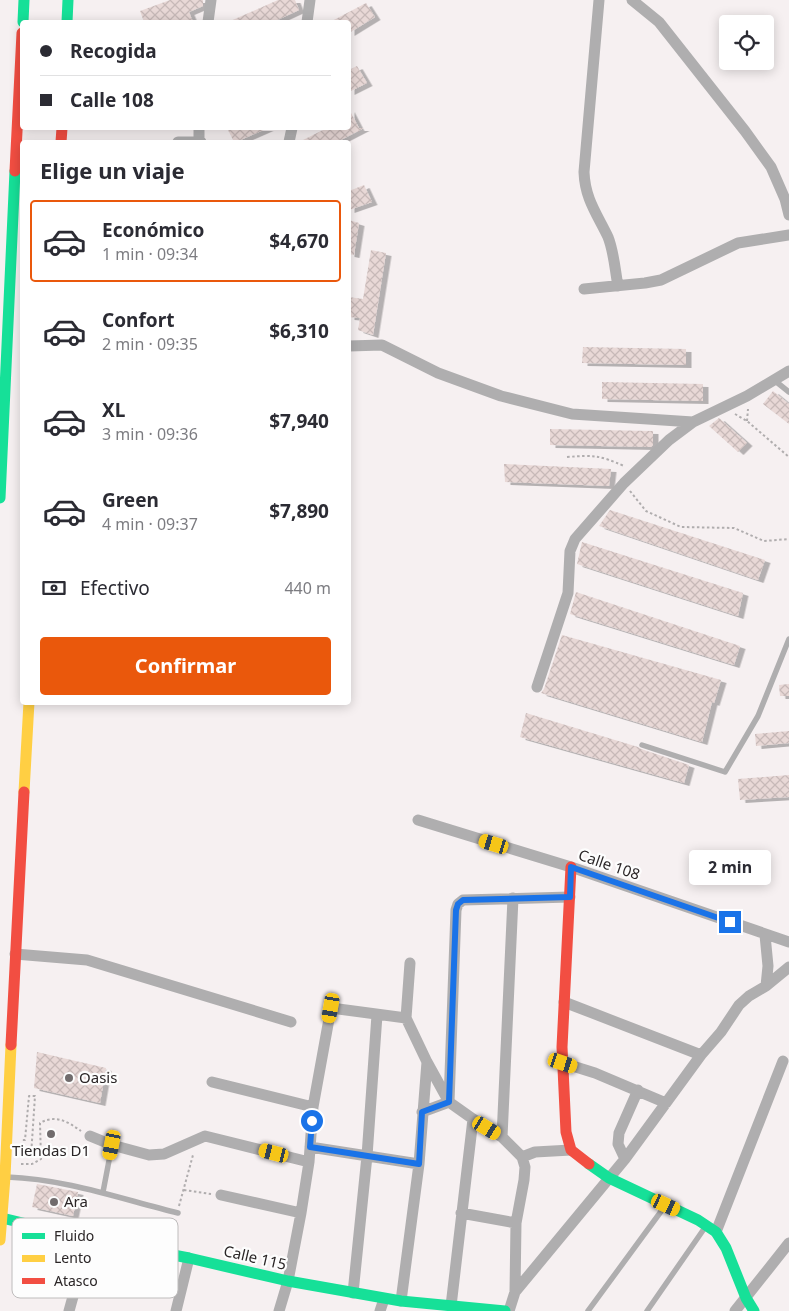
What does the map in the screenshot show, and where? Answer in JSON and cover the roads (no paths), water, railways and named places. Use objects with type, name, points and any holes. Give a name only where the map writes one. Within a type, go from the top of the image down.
[{"type":"main road","points":[[23,20],[24,0]]},
{"type":"main road","points":[[67,20],[68,0]]},
{"type":"main road","points":[[0,498],[20,75]]},
{"type":"main road","points":[[0,1240],[5,1177],[29,705]]},
{"type":"main road","points":[[571,867],[563,1063],[566,1132],[571,1150],[609,1178],[711,1228],[726,1248],[746,1298],[754,1311]]},
{"type":"main road","name":"Calle 115","points":[[2,1218],[12,1221]]},
{"type":"main road","name":"Calle 115","points":[[178,1256],[288,1281],[352,1293],[401,1301],[504,1311]]},
{"type":"street","points":[[208,20],[211,0]]},
{"type":"street","points":[[307,20],[310,0]]},
{"type":"street","points":[[599,0],[584,186],[588,199],[612,249],[618,286]]},
{"type":"street","points":[[632,0],[660,22],[745,131],[771,167],[785,199],[789,215]]},
{"type":"street","points":[[584,289],[661,280],[738,243],[789,235]]},
{"type":"street","points":[[351,346],[382,345],[438,373],[465,383],[501,396],[572,414],[693,422]]},
{"type":"street","points":[[537,688],[568,592],[570,551],[575,539],[624,483],[669,440],[693,422],[721,410],[789,371]]},
{"type":"street","name":"Calle 108","points":[[418,820],[571,867],[789,942]]},
{"type":"street","points":[[449,1102],[456,910],[458,904],[463,900],[570,897]]},
{"type":"street","points":[[502,1136],[512,898]]},
{"type":"street","points":[[765,935],[768,966],[766,986]]},
{"type":"street","points":[[15,954],[87,960],[291,1022]]},
{"type":"street","points":[[410,964],[406,1018],[449,1102],[502,1136],[522,1157],[525,1167],[516,1223],[515,1292],[509,1311]]},
{"type":"street","points":[[515,1292],[625,1159],[701,1055],[721,1032],[739,1005],[789,967]]},
{"type":"street","points":[[564,1002],[701,1055]]},
{"type":"street","points":[[279,1311],[288,1281],[302,1213],[314,1107],[331,1008],[406,1018]]},
{"type":"street","points":[[352,1293],[367,1156],[377,1014]]},
{"type":"street","points":[[711,1228],[783,1061]]},
{"type":"street","points":[[401,1301],[419,1164],[427,1062]]},
{"type":"street","points":[[563,1063],[638,1090],[666,1104]]},
{"type":"street","points":[[212,1082],[314,1107]]},
{"type":"street","points":[[625,1159],[618,1144],[618,1133],[638,1090]]},
{"type":"street","points":[[422,1112],[449,1102]]},
{"type":"street","points":[[451,1306],[473,1119]]},
{"type":"street","points":[[90,1136],[112,1145],[149,1155],[164,1154],[204,1136],[309,1162]]},
{"type":"street","points":[[310,1147],[419,1164]]},
{"type":"street","points":[[522,1157],[535,1152],[571,1150]]},
{"type":"street","points":[[221,1195],[302,1213]]},
{"type":"street","points":[[461,1214],[516,1223]]},
{"type":"street","points":[[735,1311],[789,1243]]},
{"type":"street","points":[[176,1311],[189,1258]]},
{"type":"street","points":[[70,1311],[73,1298]]},
{"type":"street","points":[[380,1311],[384,1298]]},
{"type":"lane","points":[[774,380],[789,392]]},
{"type":"lane","points":[[642,745],[725,772],[758,716],[789,639]]},
{"type":"lane","points":[[103,1192],[112,1145]]},
{"type":"lane","points":[[5,1177],[36,1179],[103,1192],[178,1213]]},
{"type":"lane","points":[[588,1311],[666,1205]]},
{"type":"lane","points":[[648,1311],[711,1228]]},
{"type":"place","name":"Oasis","points":[[69,1078]]},
{"type":"place","name":"Tiendas D1","points":[[51,1134]]},
{"type":"place","name":"Ara","points":[[54,1202]]}]
